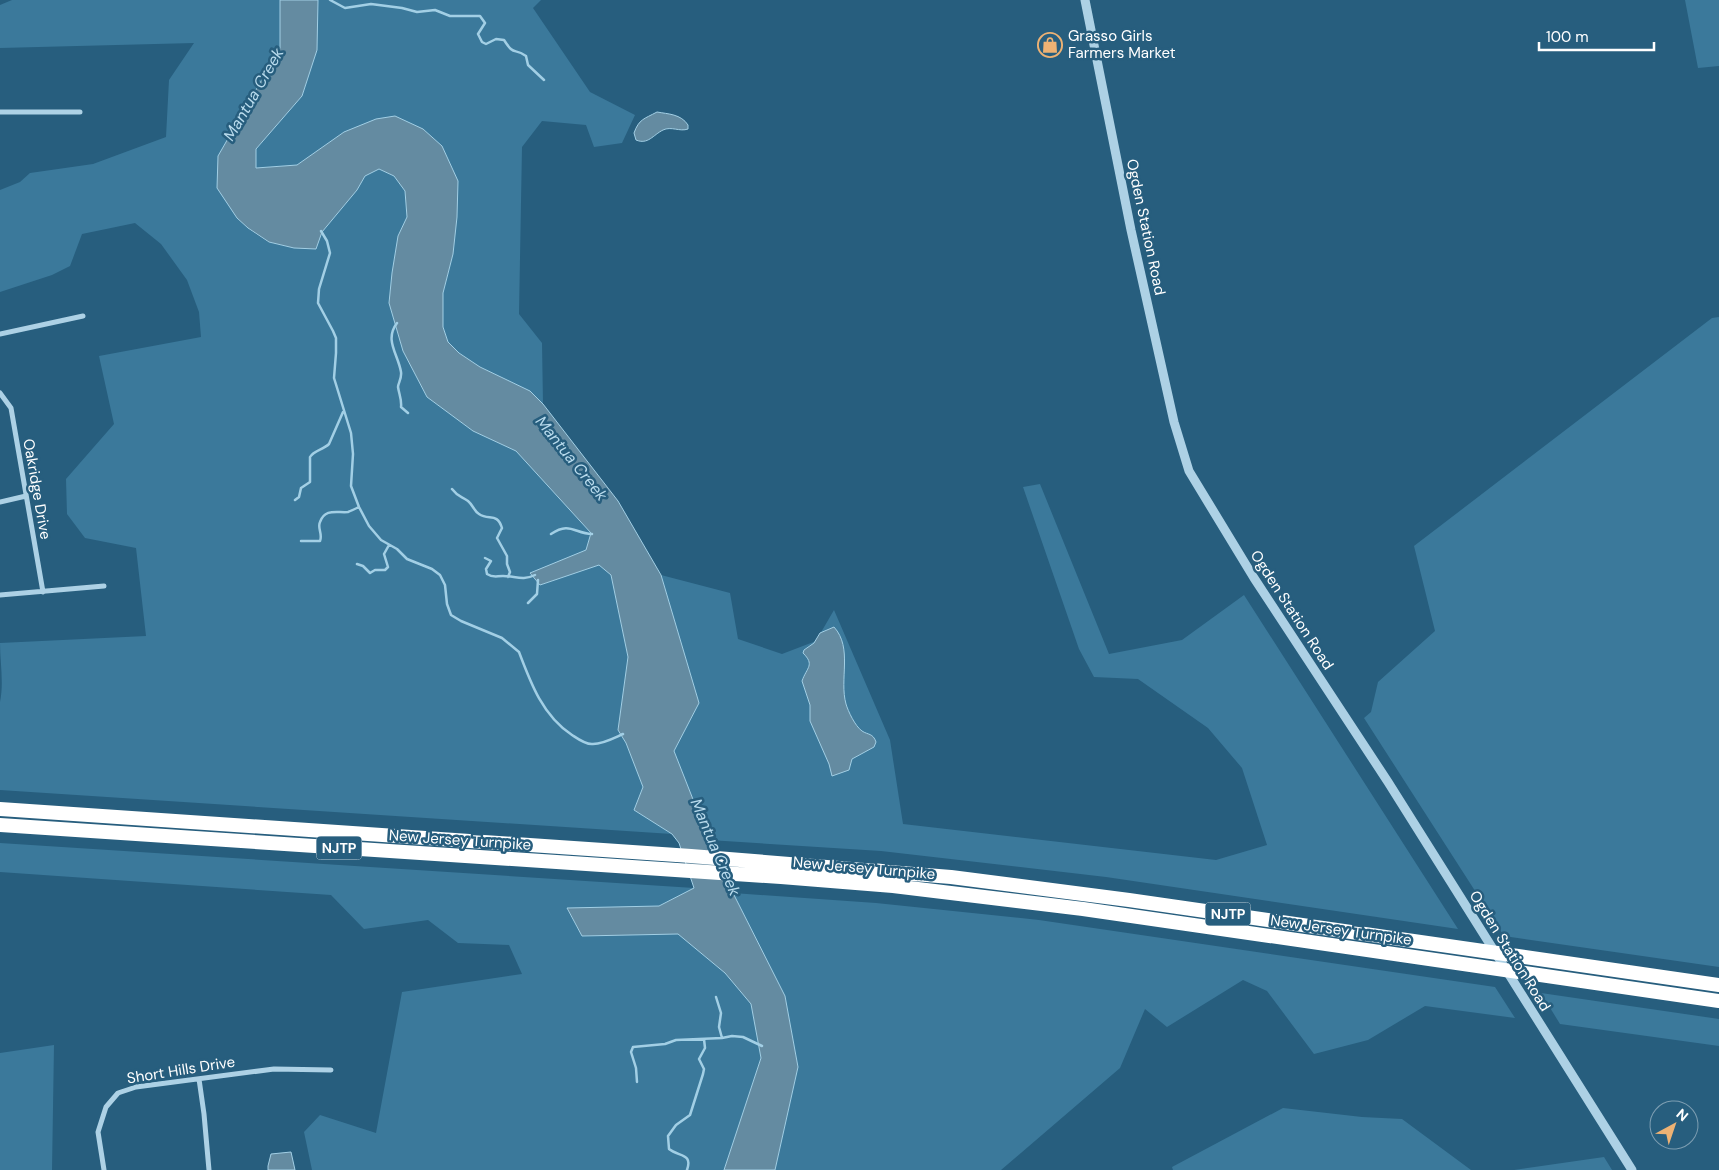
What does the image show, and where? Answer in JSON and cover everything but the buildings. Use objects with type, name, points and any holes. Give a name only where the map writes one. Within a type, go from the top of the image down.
[{"type":"highway","name":"New Jersey Turnpike","points":[[0,809],[672,855],[951,877],[1031,886],[1719,985]]},
{"type":"highway","name":"New Jersey Turnpike","points":[[0,825],[893,886],[1054,905],[1719,1001]]},
{"type":"street","name":"Ogden Station Road","points":[[1085,0],[1142,278],[1174,422],[1189,471],[1261,589],[1388,782],[1632,1170]]},
{"type":"street","points":[[0,112],[80,112]]},
{"type":"street","points":[[0,334],[83,316]]},
{"type":"street","name":"Oakridge Drive","points":[[0,393],[11,408],[43,592]]},
{"type":"street","points":[[0,502],[26,496]]},
{"type":"street","points":[[0,595],[104,586]]},
{"type":"street","name":"Short Hills Drive","points":[[104,1170],[98,1132],[106,1107],[118,1093],[136,1087],[274,1069],[331,1070]]},
{"type":"street","points":[[199,1079],[209,1170]]},
{"type":"shaded area","points":[[12,0],[280,0],[280,48],[218,156],[237,218],[250,230],[268,242],[294,248],[315,249],[322,232],[357,190],[365,176],[379,169],[394,176],[405,191],[407,217],[398,236],[389,303],[403,351],[427,397],[473,431],[516,451],[591,533],[586,550],[530,574],[540,585],[599,565],[611,575],[628,657],[618,730],[626,743],[643,787],[634,810],[672,834],[0,790],[0,702],[2,680],[0,643],[146,636],[136,548],[85,538],[67,514],[66,479],[114,424],[99,356],[201,337],[199,312],[187,280],[161,244],[135,223],[82,234],[70,266],[52,275],[0,292],[0,190],[20,182],[30,173],[93,164],[166,137],[169,80],[194,43],[0,48],[0,5]]},
{"type":"shaded area","points":[[318,0],[541,0],[533,8],[590,92],[635,115],[622,143],[594,147],[586,125],[542,121],[522,147],[519,314],[542,343],[543,404],[529,391],[480,367],[459,353],[448,342],[443,327],[443,293],[453,254],[458,182],[442,146],[423,129],[344,132],[297,165],[256,168],[256,149],[302,96],[317,50]]},
{"type":"shaded area","points":[[1685,0],[1719,0],[1719,66],[1698,68]]},
{"type":"shaded area","points":[[1719,317],[1719,967],[1504,936],[1364,718],[1371,712],[1378,682],[1435,631],[1414,546],[1712,318]]},
{"type":"shaded area","points":[[1040,484],[1109,654],[1182,640],[1244,595],[1458,929],[1106,877],[881,851],[709,840],[674,751],[699,703],[661,575],[730,593],[738,639],[782,654],[816,641],[834,610],[890,740],[903,824],[1216,860],[1267,845],[1242,768],[1208,728],[1138,679],[1094,677],[1079,649],[1023,487]]},
{"type":"shaded area","points":[[0,843],[694,888],[659,906],[567,909],[582,936],[678,934],[725,973],[751,1004],[761,1058],[724,1170],[312,1170],[304,1132],[320,1115],[376,1133],[402,992],[522,974],[509,945],[458,943],[428,920],[364,929],[331,895],[0,872]]},
{"type":"shaded area","points":[[733,893],[876,903],[1039,920],[1495,987],[1515,1018],[1425,1006],[1368,1040],[1314,1054],[1267,991],[1243,980],[1167,1027],[1145,1009],[1120,1068],[1001,1170],[775,1170],[798,1067],[785,996]]},
{"type":"shaded area","points":[[1541,993],[1719,1019],[1719,1046],[1560,1024]]},
{"type":"shaded area","points":[[54,1045],[52,1170],[0,1170],[0,1053]]},
{"type":"shaded area","points":[[1283,1108],[1362,1117],[1402,1119],[1471,1170],[1173,1170],[1172,1167]]},
{"type":"shaded area","points":[[1604,1157],[1612,1170],[1514,1170]]},
{"type":"water","name":"Mantua Creek","points":[[280,0],[318,0],[317,50],[302,96],[256,149],[256,168],[297,165],[344,132],[376,119],[395,116],[423,129],[442,146],[458,181],[453,254],[443,293],[443,327],[448,342],[459,353],[480,367],[530,391],[543,404],[618,501],[661,575],[699,703],[674,751],[709,840],[733,893],[785,996],[798,1067],[775,1170],[724,1170],[761,1058],[751,1004],[725,973],[678,934],[582,936],[567,908],[659,906],[694,888],[679,843],[672,834],[634,810],[643,787],[626,743],[618,730],[628,657],[611,575],[599,565],[540,585],[530,573],[586,550],[591,533],[516,451],[473,431],[427,397],[403,351],[389,303],[398,236],[407,217],[405,191],[394,176],[379,169],[365,176],[357,190],[322,232],[316,249],[294,248],[269,242],[237,218],[217,188],[218,156],[280,48]]},
{"type":"water","points":[[657,112],[674,115],[682,119],[688,125],[688,129],[666,129],[650,139],[644,141],[636,140],[634,133],[638,125],[642,120]]},
{"type":"water","points":[[834,627],[840,635],[843,644],[844,694],[847,707],[857,726],[872,736],[876,742],[874,747],[852,759],[849,770],[832,776],[829,764],[810,721],[810,705],[802,681],[809,663],[809,660],[803,653],[804,650],[814,643],[820,633]]},
{"type":"water","points":[[291,1152],[295,1170],[268,1170],[271,1154]]},
{"type":"waterway","points":[[330,0],[345,8],[371,4],[417,12],[435,10],[450,16],[480,16],[485,23],[478,34],[482,42],[486,44],[496,39],[504,40],[512,50],[526,56],[528,65],[544,80]]},
{"type":"waterway","points":[[321,231],[327,241],[330,253],[319,289],[318,303],[336,338],[334,378],[351,433],[353,454],[351,486],[369,526],[381,540],[397,549],[407,559],[432,569],[440,575],[445,585],[447,604],[451,615],[502,638],[519,652],[539,698],[553,719],[562,727],[579,740],[590,744],[605,742],[623,734]]},
{"type":"waterway","points":[[397,323],[393,329],[392,341],[401,372],[398,387],[401,407],[408,413]]},
{"type":"waterway","points":[[295,500],[299,497],[301,488],[310,482],[310,457],[329,444],[343,412]]},
{"type":"waterway","points":[[452,489],[468,501],[479,514],[495,518],[500,523],[502,528],[497,538],[507,556],[510,572],[508,577]]},
{"type":"waterway","points":[[301,541],[320,541],[319,524],[328,513],[348,512],[359,507]]},
{"type":"waterway","points":[[551,534],[568,528],[592,534]]},
{"type":"waterway","points":[[357,564],[363,566],[370,573],[375,570],[385,570],[388,567],[384,554],[389,545]]},
{"type":"waterway","points":[[485,558],[491,561],[486,569],[487,574],[491,576],[523,578],[535,575]]},
{"type":"waterway","points":[[528,603],[537,594],[538,580]]},
{"type":"waterway","points":[[716,997],[721,1013],[719,1027],[722,1038]]},
{"type":"waterway","points":[[637,1082],[636,1068],[631,1052],[633,1047],[665,1044],[676,1040],[732,1036],[743,1037],[762,1046]]},
{"type":"waterway","points":[[687,1170],[687,1158],[669,1149],[668,1136],[676,1125],[690,1115],[704,1069],[699,1059],[705,1048],[704,1039]]},
{"type":"place","name":"Grasso Girls Farmers Market","points":[[1050,45]]}]
